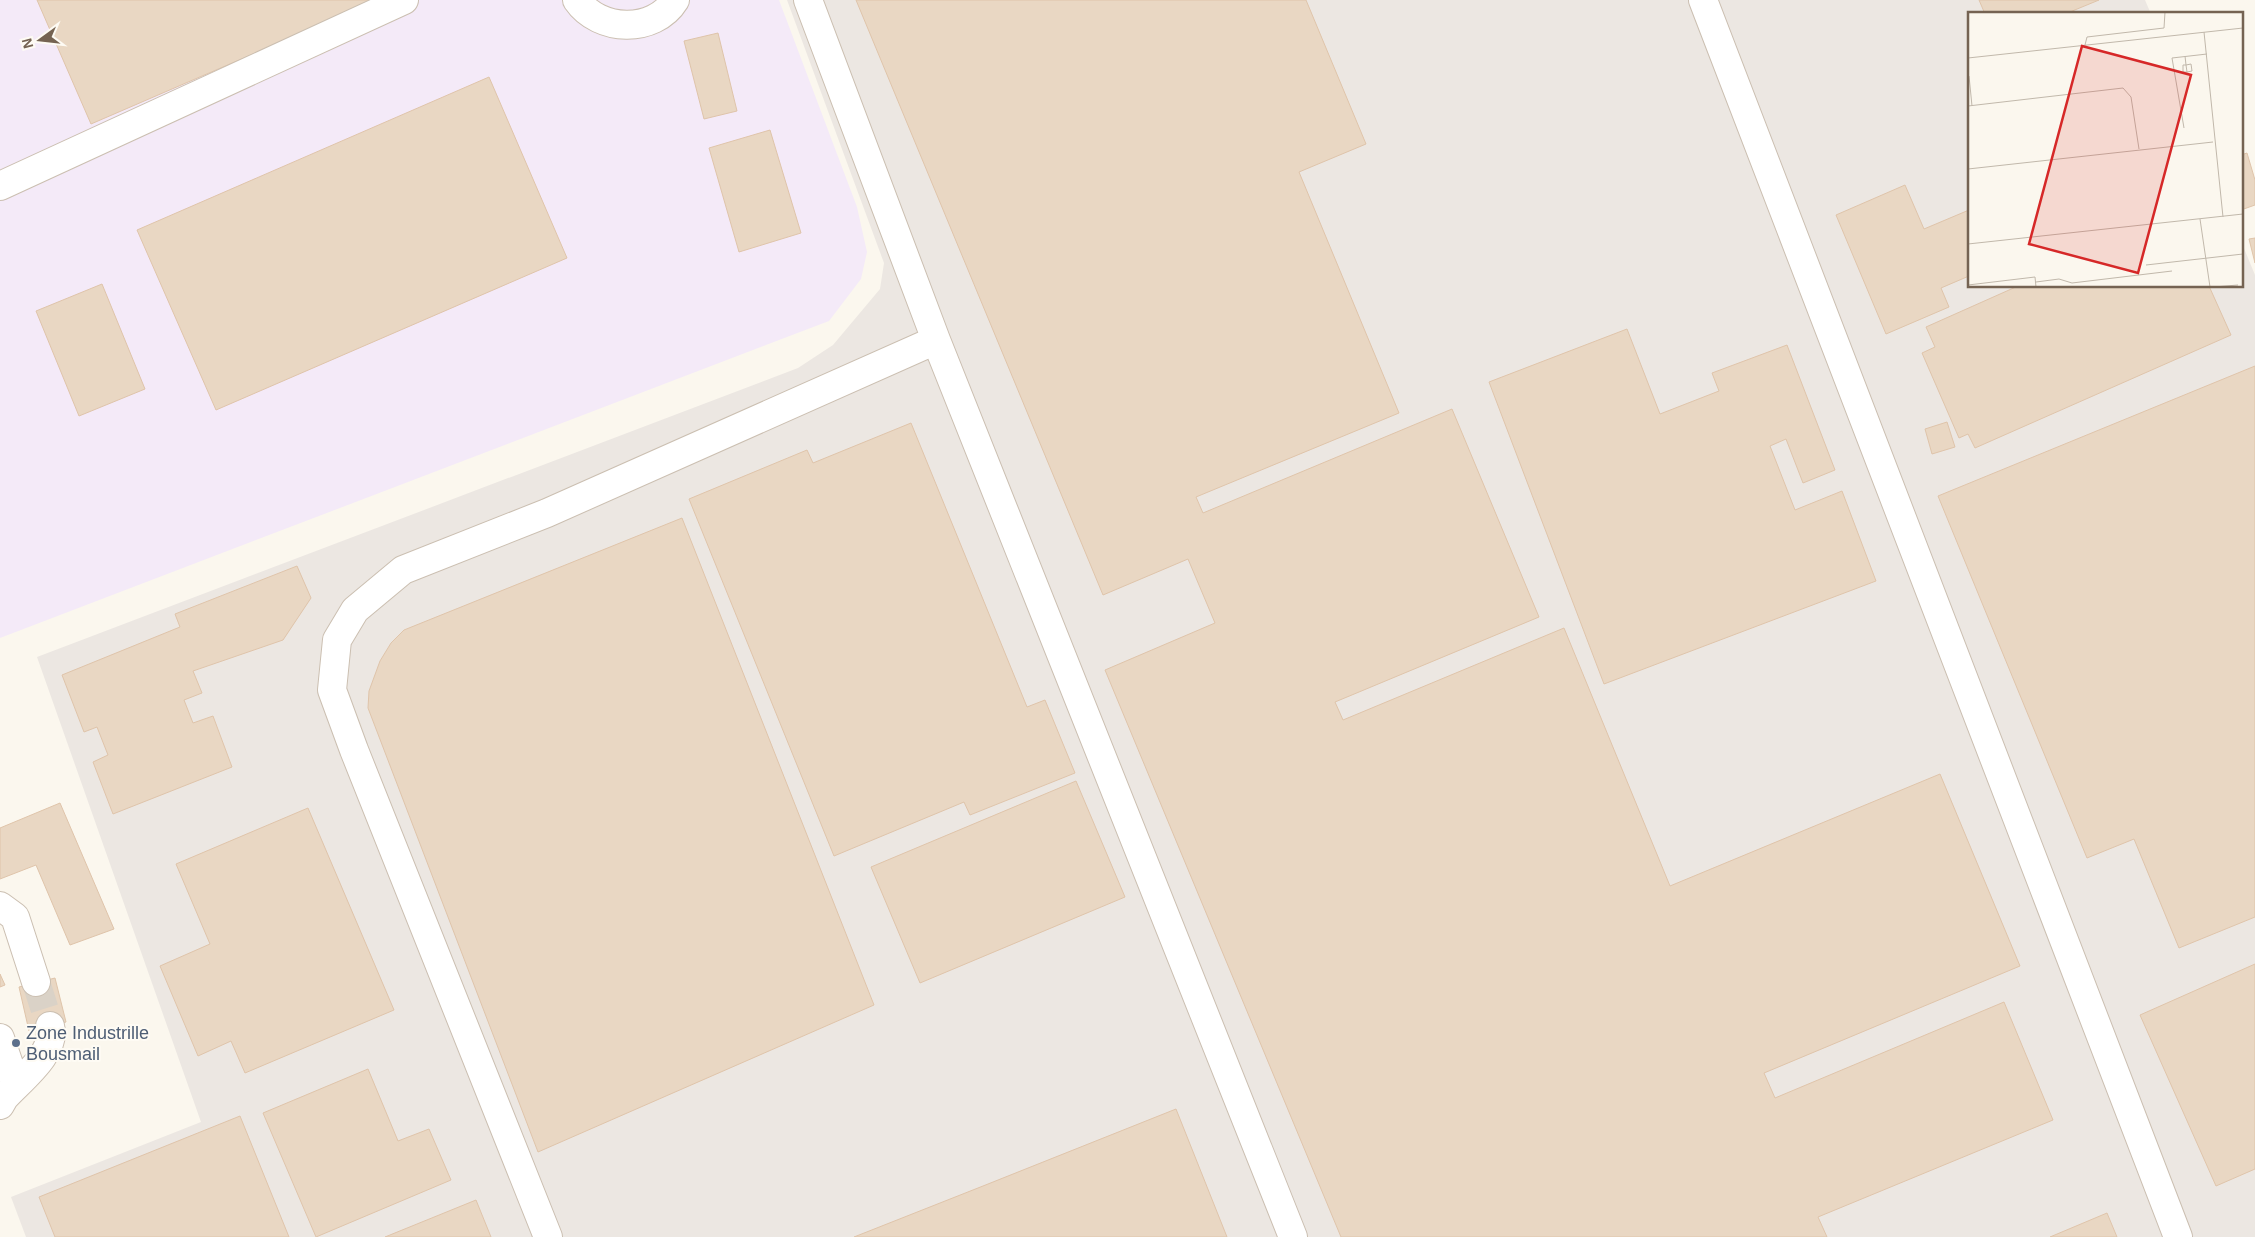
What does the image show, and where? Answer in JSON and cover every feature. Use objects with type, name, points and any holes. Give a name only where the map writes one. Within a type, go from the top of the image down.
[{"type":"street","points":[[0,186],[404,0]]},
{"type":"street","points":[[577,0],[582,8],[602,22],[627,26],[651,21],[671,7],[675,0]]},
{"type":"street","points":[[808,0],[936,340],[1293,1237]]},
{"type":"street","points":[[1703,0],[2178,1237]]},
{"type":"street","points":[[548,1237],[354,750],[332,690],[337,640],[355,610],[403,570],[547,513],[936,340]]},
{"type":"street","points":[[0,906],[15,917],[36,982]]},
{"type":"street","points":[[8,1095],[48,1051],[52,1034],[50,1026]]},
{"type":"street","points":[[0,1038],[8,1095]]},
{"type":"shaded area","points":[[0,0],[779,0],[857,207],[867,252],[861,279],[829,321],[0,638]]},
{"type":"shaded area","points":[[787,0],[2145,0],[2150,12],[1968,12],[1968,288],[2242,288],[2242,243],[2255,275],[2255,1237],[26,1237],[11,1197],[201,1122],[37,657],[798,368],[833,345],[880,289],[884,263]]},
{"type":"building","points":[[37,0],[378,0],[91,124]]},
{"type":"building","points":[[856,0],[1306,0],[1366,144],[1299,172],[1399,413],[1196,497],[1203,513],[1452,409],[1539,617],[1335,702],[1343,720],[1564,628],[1670,886],[1940,774],[2020,966],[1764,1073],[1775,1098],[2004,1002],[2053,1120],[1818,1217],[1827,1237],[1341,1237],[1105,670],[1215,623],[1188,559],[1103,595]]},
{"type":"building","points":[[1979,0],[2099,0],[2070,12],[1984,12]]},
{"type":"building","points":[[718,33],[737,111],[704,119],[684,41]]},
{"type":"building","points":[[489,77],[567,258],[216,410],[137,230]]},
{"type":"building","points":[[770,130],[801,233],[739,252],[709,148]]},
{"type":"building","points":[[2247,153],[2255,180],[2255,205],[2242,210],[2242,155]]},
{"type":"building","points":[[1905,185],[1924,229],[1968,210],[1968,276],[1941,288],[1949,307],[1886,334],[1836,215]]},
{"type":"building","points":[[2255,238],[2255,263],[2249,239]]},
{"type":"building","points":[[102,284],[145,389],[79,416],[36,311]]},
{"type":"building","points":[[2014,288],[2210,288],[2231,335],[1975,448],[1968,434],[1959,438],[1922,353],[1935,347],[1926,327]]},
{"type":"building","points":[[1627,329],[1660,414],[1719,391],[1712,373],[1787,345],[1835,470],[1803,483],[1786,439],[1770,446],[1795,510],[1842,491],[1876,581],[1604,684],[1489,382]]},
{"type":"building","points":[[2255,366],[2255,917],[2179,948],[2134,839],[2087,858],[1938,496]]},
{"type":"building","points":[[1947,422],[1955,447],[1932,454],[1925,429]]},
{"type":"building","points":[[911,423],[1027,707],[1045,700],[1075,773],[970,815],[964,802],[834,856],[689,499],[807,450],[813,463]]},
{"type":"building","points":[[682,518],[874,1005],[538,1152],[368,708],[369,691],[380,661],[391,643],[404,630]]},
{"type":"building","points":[[297,566],[311,598],[283,640],[193,671],[202,693],[184,700],[193,723],[213,716],[232,767],[113,814],[93,762],[108,755],[97,727],[84,732],[62,675],[180,627],[175,614]]},
{"type":"building","points":[[1076,781],[1125,897],[920,983],[871,867]]},
{"type":"building","points":[[60,803],[114,929],[70,945],[36,865],[0,879],[0,828]]},
{"type":"building","points":[[308,808],[394,1010],[245,1073],[231,1041],[198,1056],[160,966],[210,944],[176,864]]},
{"type":"building","points":[[2255,964],[2255,1169],[2216,1186],[2140,1015]]},
{"type":"building","points":[[0,974],[5,985],[0,987]]},
{"type":"building","points":[[55,978],[66,1022],[29,1031],[19,987]]},
{"type":"building","points":[[368,1069],[398,1141],[429,1129],[451,1180],[316,1237],[263,1113]]},
{"type":"building","points":[[1176,1109],[1227,1237],[854,1237],[983,1186]]},
{"type":"building","points":[[240,1116],[289,1237],[55,1237],[39,1197]]},
{"type":"building","points":[[476,1200],[491,1237],[385,1237]]},
{"type":"building","points":[[2107,1213],[2117,1237],[2050,1237]]},
{"type":"tunnel","points":[[36,982],[50,1026]]},
{"type":"place","name":"Zone Industrille Bousmail","points":[[16,1043]]}]
